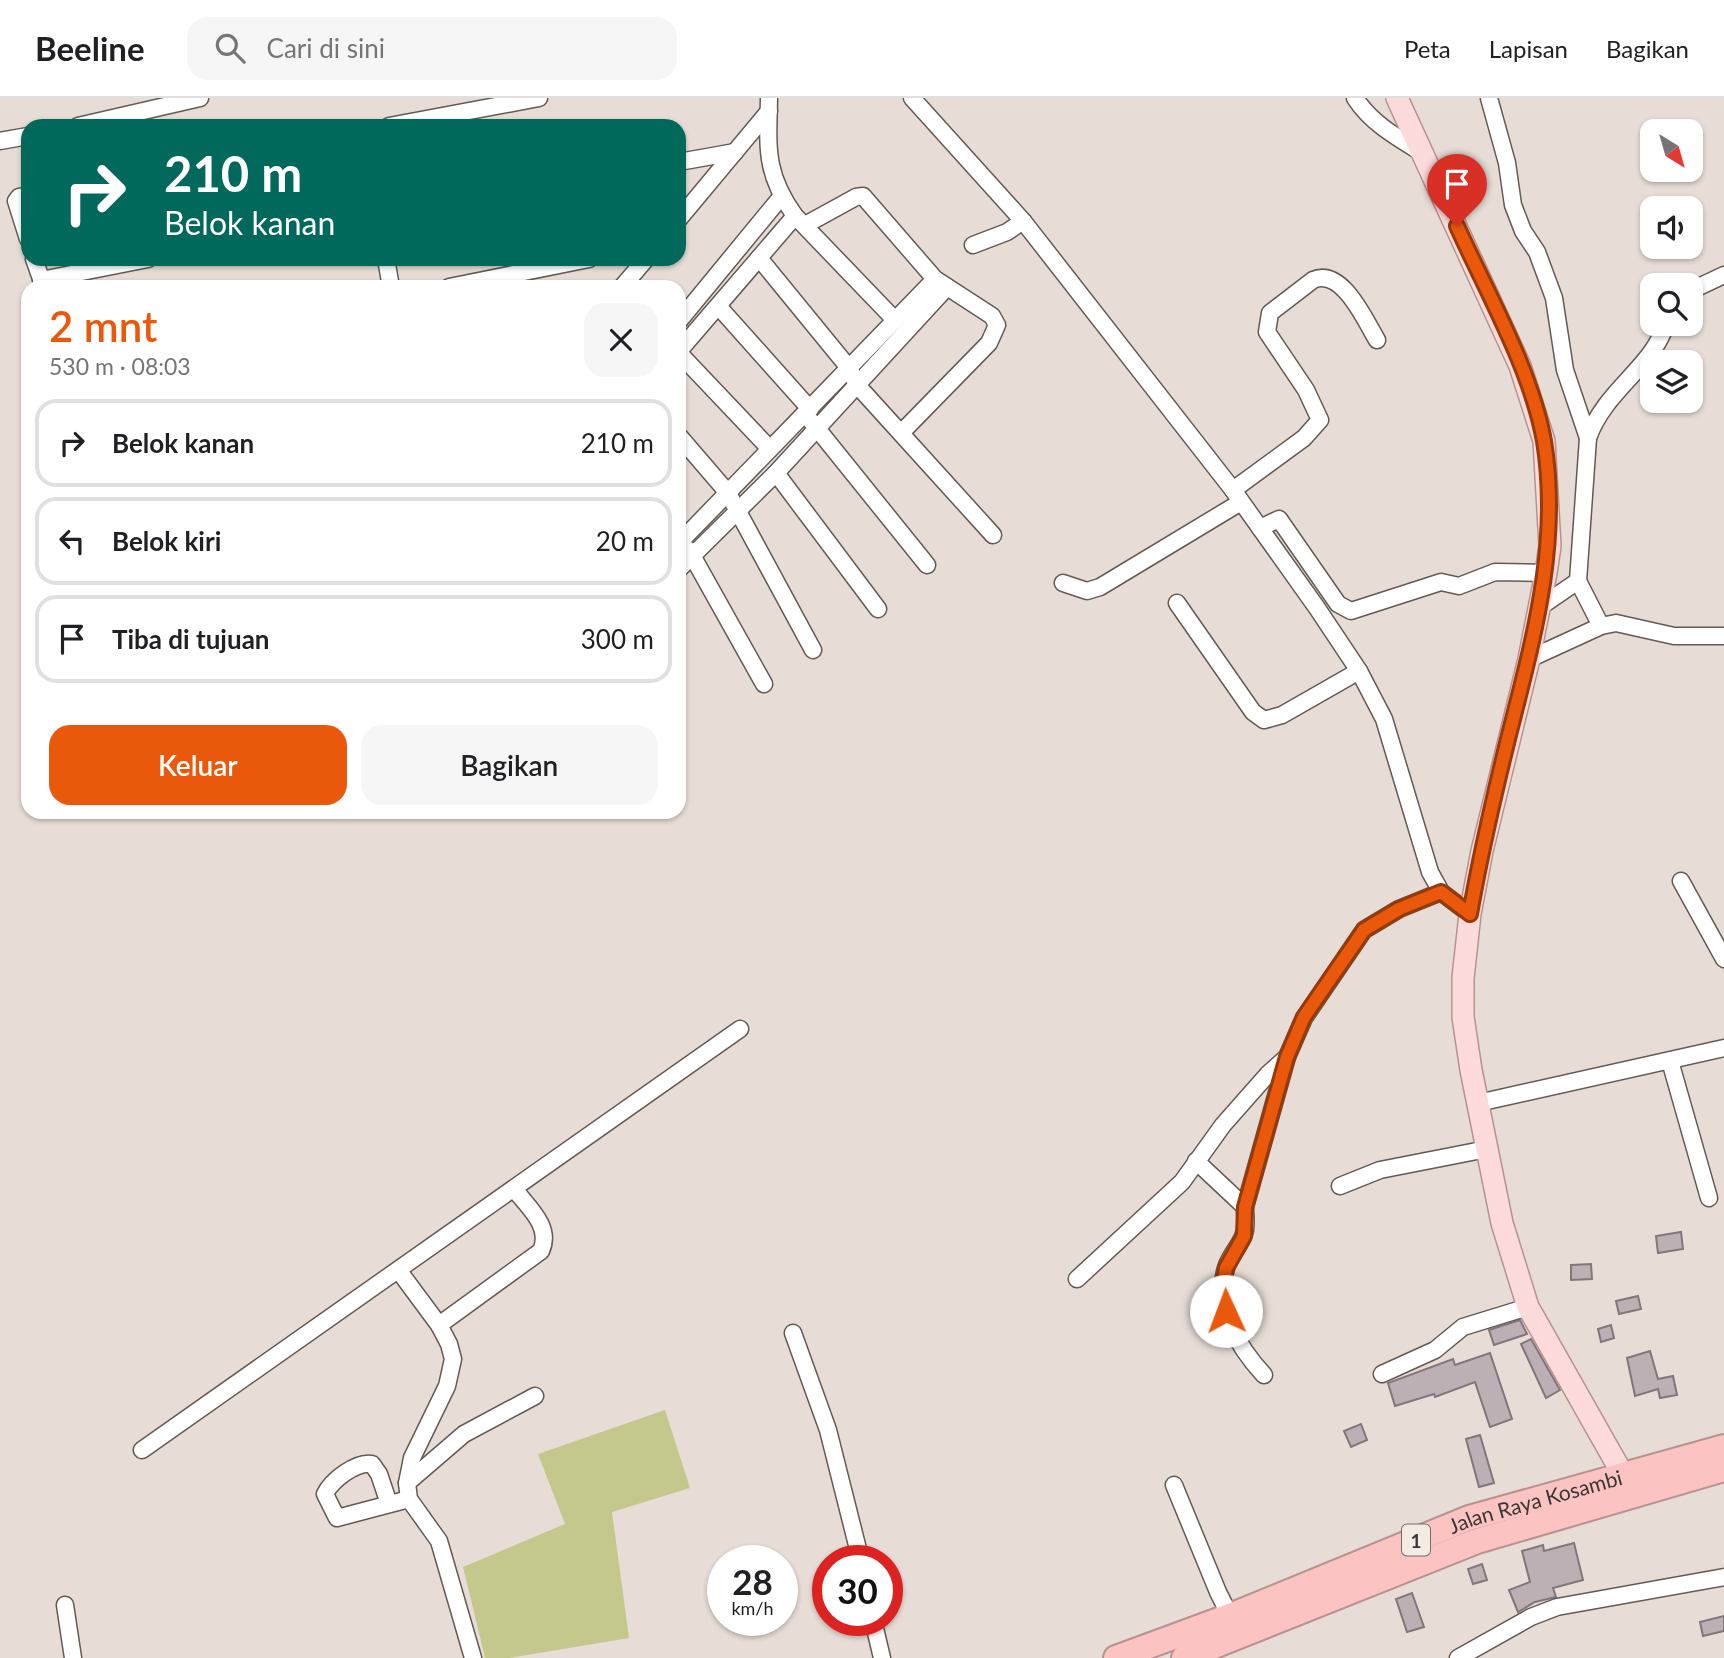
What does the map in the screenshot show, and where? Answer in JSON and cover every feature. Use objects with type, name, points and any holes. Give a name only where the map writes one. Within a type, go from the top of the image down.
[{"type":"highway","name":"Jalan Raya Kosambi","points":[[1116,1658],[1230,1616],[1469,1518],[1622,1473],[1724,1447]]},
{"type":"highway","name":"Jalan Raya Kosambi","points":[[1188,1657],[1477,1541],[1724,1469]]},
{"type":"main road","points":[[1397,98],[1426,156],[1520,366],[1538,418],[1547,476],[1550,546],[1529,659],[1482,851],[1470,914],[1463,1017],[1502,1223],[1528,1307],[1622,1473]]},
{"type":"street","points":[[108,119],[200,98]]},
{"type":"street","points":[[426,119],[539,98]]},
{"type":"street","points":[[912,98],[1023,221],[1237,496],[1359,671],[1384,719],[1419,843],[1441,892],[1470,914]]},
{"type":"street","points":[[1355,98],[1365,113],[1386,131],[1426,156]]},
{"type":"street","points":[[1489,98],[1507,163],[1513,205],[1523,231],[1537,252],[1554,298],[1565,370],[1588,438]]},
{"type":"street","points":[[686,211],[735,152],[769,105]]},
{"type":"street","points":[[769,105],[766,136],[768,154],[781,197],[895,320]]},
{"type":"street","points":[[0,141],[21,137]]},
{"type":"street","points":[[686,161],[735,152]]},
{"type":"street","points":[[686,344],[759,258],[800,220],[863,196],[941,283],[992,316],[997,325],[989,343],[901,433]]},
{"type":"street","points":[[21,197],[16,201],[21,217]]},
{"type":"street","points":[[686,312],[781,197]]},
{"type":"street","points":[[973,245],[1007,232],[1023,221]]},
{"type":"street","points":[[759,258],[849,368],[857,385],[993,535]]},
{"type":"street","points":[[60,280],[119,266]]},
{"type":"street","points":[[484,280],[554,266]]},
{"type":"street","points":[[628,280],[640,266]]},
{"type":"street","points":[[723,267],[738,282]]},
{"type":"street","points":[[1703,285],[1724,275]]},
{"type":"street","points":[[1063,583],[1087,591],[1100,587],[1237,496],[1304,438],[1320,420],[1306,390],[1267,332],[1270,313],[1321,277],[1334,279],[1377,340]]},
{"type":"street","points":[[686,534],[895,320],[941,283]]},
{"type":"street","points":[[686,563],[776,473],[857,385],[941,283]]},
{"type":"street","points":[[718,306],[807,412],[928,565]]},
{"type":"street","points":[[1601,626],[1578,581],[1588,438],[1596,416],[1648,356],[1659,336]]},
{"type":"street","points":[[686,359],[770,449]]},
{"type":"street","points":[[686,444],[728,493],[736,513],[813,650]]},
{"type":"street","points":[[776,473],[878,609]]},
{"type":"street","points":[[1259,528],[1279,519],[1338,604],[1351,611],[1441,582],[1459,586],[1495,572],[1546,573]]},
{"type":"street","points":[[686,547],[694,557],[764,684]]},
{"type":"street","points":[[1540,607],[1578,581]]},
{"type":"street","points":[[1177,603],[1253,712],[1264,720],[1282,715],[1359,671]]},
{"type":"street","points":[[1529,659],[1601,626],[1616,623],[1674,636],[1724,636]]},
{"type":"street","points":[[1681,881],[1724,959]]},
{"type":"street","points":[[1264,1375],[1240,1346],[1226,1311],[1222,1291],[1226,1268],[1244,1236],[1245,1207],[1287,1057],[1304,1017],[1364,930],[1399,909],[1441,892]]},
{"type":"street","points":[[142,1450],[515,1190],[740,1029]]},
{"type":"street","points":[[1478,1103],[1724,1048]]},
{"type":"street","points":[[1077,1279],[1182,1182],[1254,1088],[1287,1057]]},
{"type":"street","points":[[1670,1061],[1709,1198]]},
{"type":"street","points":[[1340,1186],[1380,1170],[1487,1149]]},
{"type":"street","points":[[1196,1161],[1245,1207]]},
{"type":"street","points":[[439,1325],[541,1251],[546,1236],[542,1225],[515,1190]]},
{"type":"street","points":[[399,1271],[439,1325],[449,1344],[451,1373],[412,1458],[408,1491],[439,1541],[473,1658]]},
{"type":"street","points":[[1382,1374],[1435,1350],[1463,1327],[1528,1307]]},
{"type":"street","points":[[793,1333],[828,1430],[857,1545]]},
{"type":"street","points":[[389,1504],[408,1491],[464,1434],[535,1396]]},
{"type":"street","points":[[1174,1485],[1217,1592],[1230,1616]]},
{"type":"street","points":[[1458,1658],[1531,1617],[1557,1607],[1724,1577]]},
{"type":"street","points":[[65,1605],[73,1658]]},
{"type":"street","points":[[876,1636],[881,1658]]},
{"type":"green space","points":[[665,1410],[690,1488],[612,1512],[629,1638],[509,1658],[485,1658],[463,1567],[565,1524],[538,1454]]},
{"type":"building","points":[[1681,1232],[1683,1249],[1658,1253],[1656,1236]]},
{"type":"building","points":[[1591,1264],[1592,1279],[1571,1280],[1571,1265]]},
{"type":"building","points":[[1638,1296],[1641,1309],[1619,1314],[1616,1301]]},
{"type":"building","points":[[1520,1320],[1527,1334],[1494,1345],[1489,1330]]},
{"type":"building","points":[[1611,1325],[1614,1338],[1601,1342],[1598,1329]]},
{"type":"building","points":[[1531,1339],[1560,1390],[1546,1398],[1521,1344]]},
{"type":"building","points":[[1650,1351],[1658,1379],[1673,1376],[1677,1395],[1660,1398],[1658,1389],[1635,1396],[1627,1358]]},
{"type":"building","points":[[1490,1353],[1512,1419],[1490,1427],[1475,1382],[1435,1397],[1434,1394],[1395,1406],[1388,1383],[1453,1359],[1455,1365]]},
{"type":"building","points":[[1361,1424],[1367,1440],[1351,1447],[1344,1431]]},
{"type":"building","points":[[1480,1435],[1494,1483],[1479,1487],[1466,1439]]},
{"type":"building","points":[[1574,1543],[1583,1580],[1553,1588],[1556,1597],[1535,1602],[1518,1612],[1509,1590],[1530,1582],[1522,1551],[1543,1545],[1544,1551]]},
{"type":"building","points":[[1482,1564],[1487,1580],[1473,1584],[1468,1569]]},
{"type":"building","points":[[1412,1593],[1424,1627],[1407,1632],[1396,1599]]},
{"type":"building","points":[[1724,1616],[1724,1631],[1703,1636],[1700,1622]]},
{"type":"route","points":[[1226,1311],[1222,1291],[1226,1268],[1233,1251],[1244,1236],[1245,1207],[1255,1180],[1287,1057],[1304,1017],[1355,941],[1376,920],[1441,892],[1470,914],[1506,745],[1529,659],[1550,546],[1544,441],[1520,366],[1457,226]]}]
